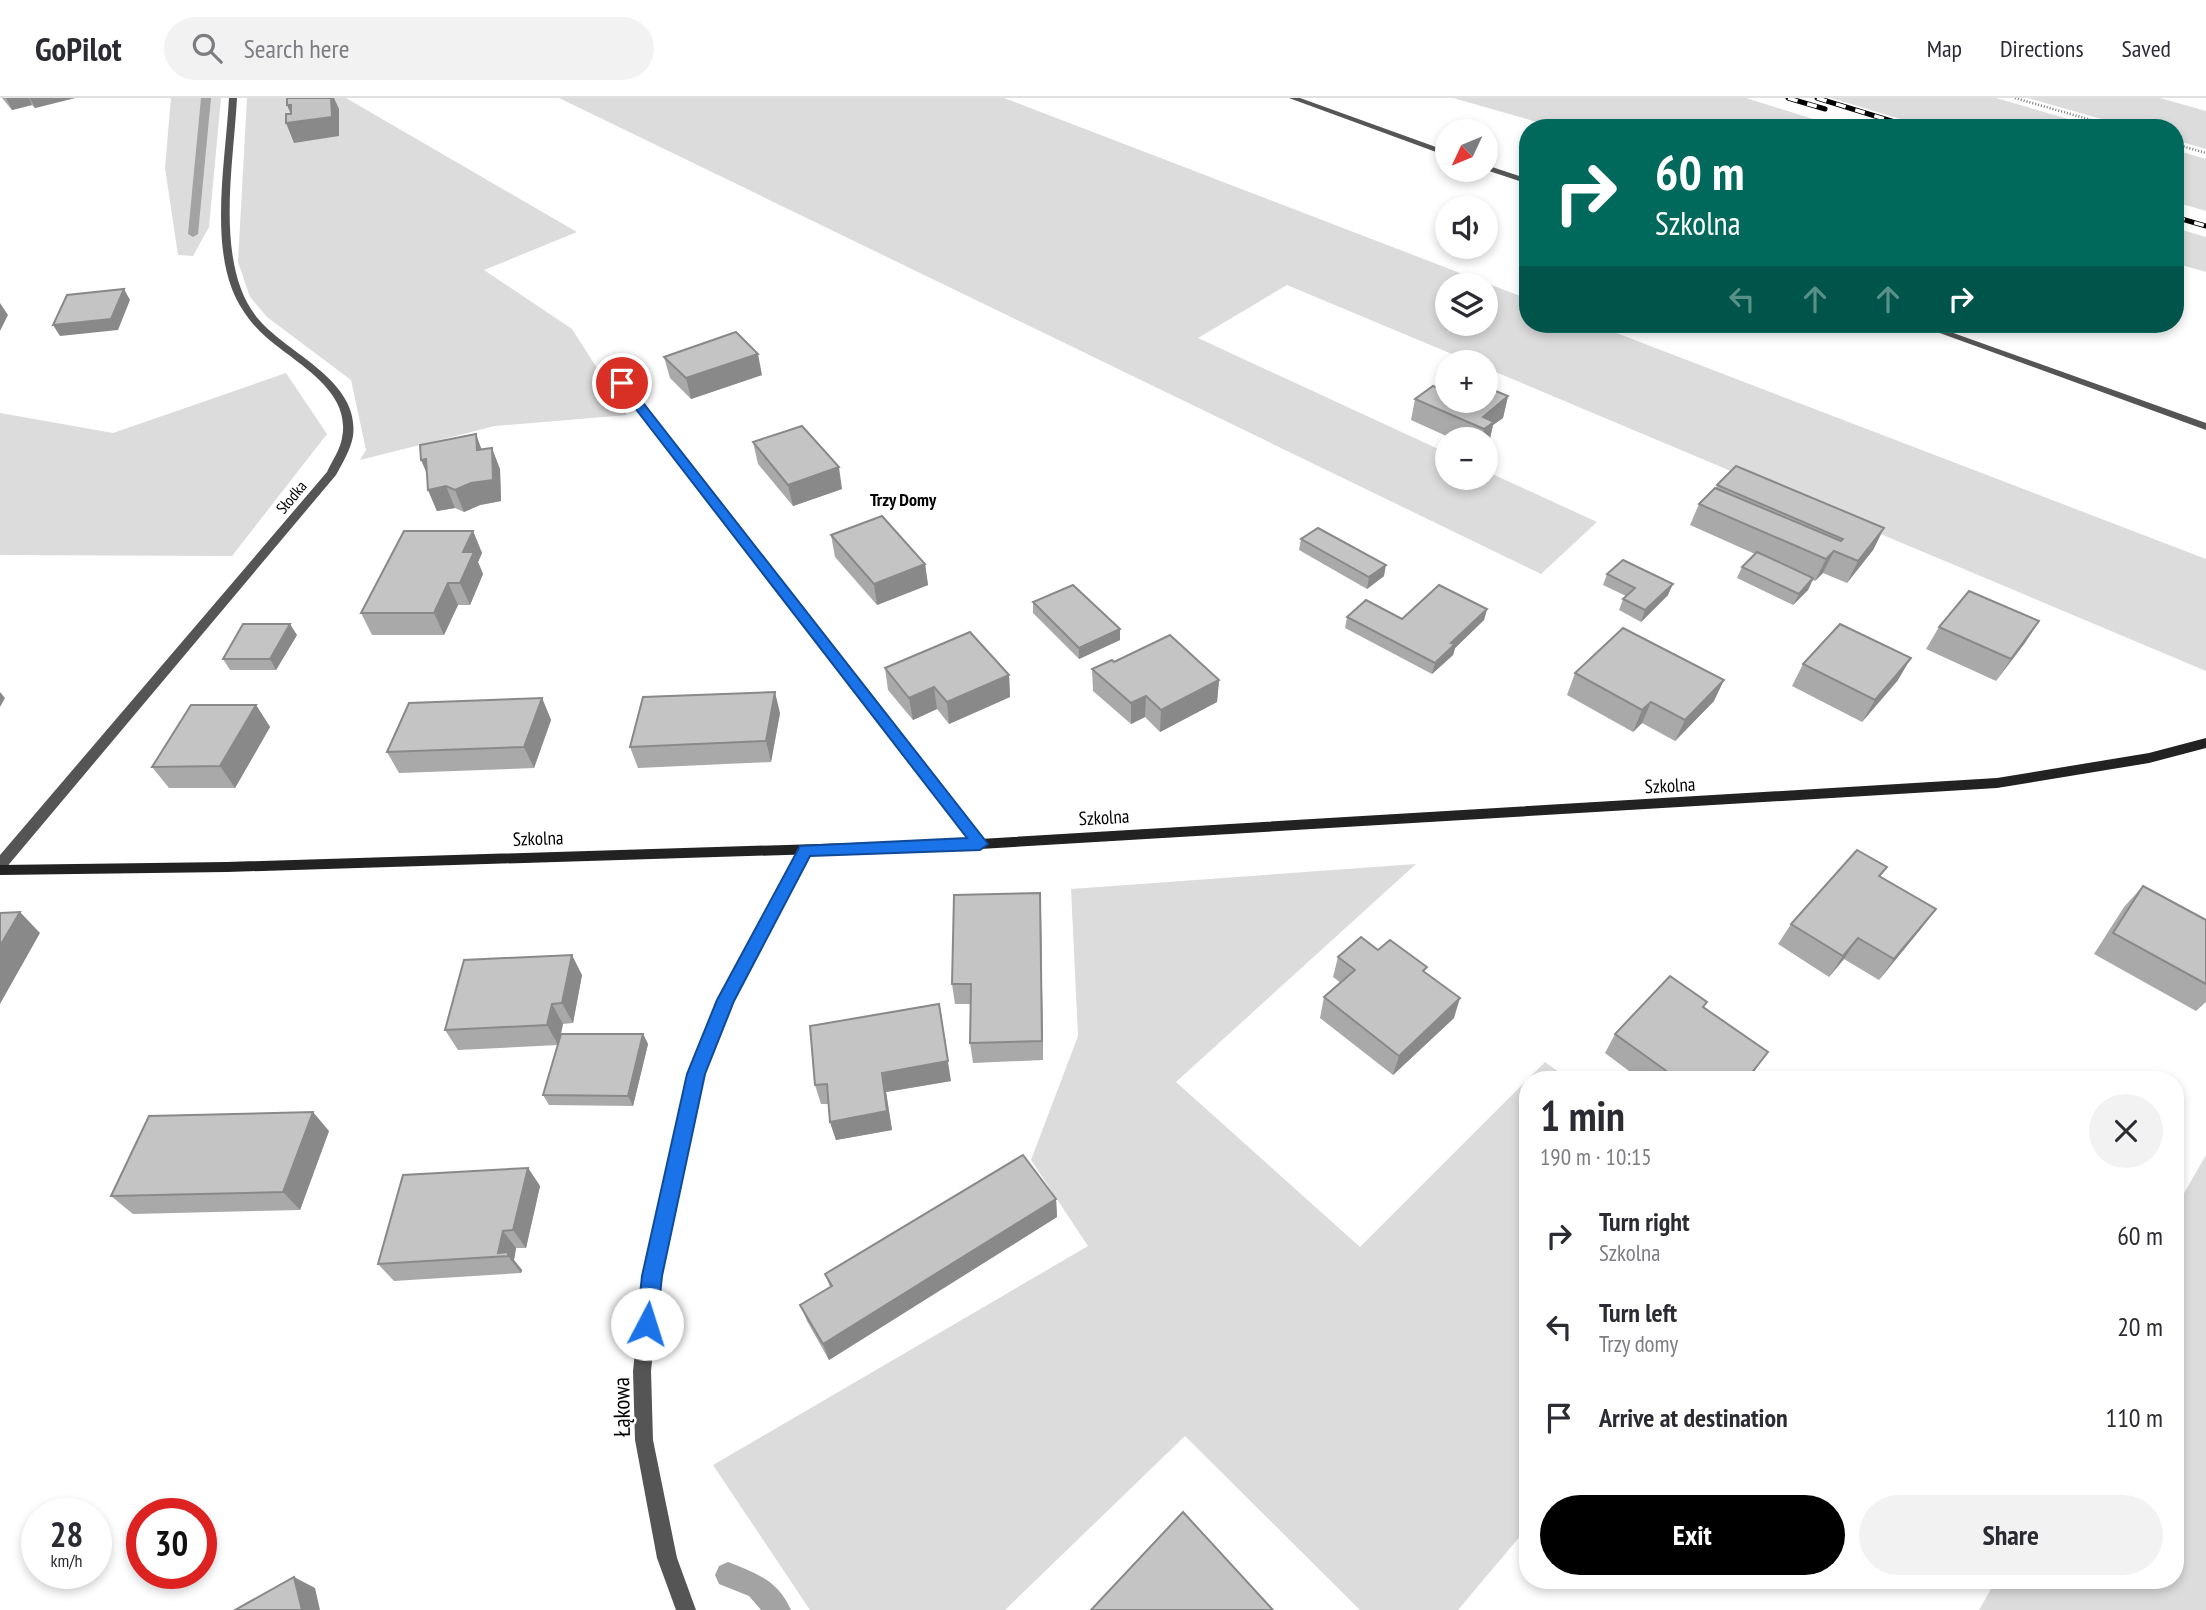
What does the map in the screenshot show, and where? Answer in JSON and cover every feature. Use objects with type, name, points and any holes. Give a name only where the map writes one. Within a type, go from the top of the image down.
[{"type":"street","name":"Słodka","points":[[0,864],[331,473],[348,434],[344,404],[315,370],[257,322],[237,289],[229,265],[226,238],[233,98]]},
{"type":"street","points":[[1293,98],[1435,149]]},
{"type":"street","points":[[1498,172],[1519,180]]},
{"type":"street","points":[[1945,333],[2206,427]]},
{"type":"street","points":[[622,383],[980,844]]},
{"type":"street","name":"Szkolna","points":[[0,870],[227,867],[980,844],[1997,783],[2150,758],[2206,743]]},
{"type":"street","name":"Łąkowa","points":[[686,1610],[667,1558],[644,1440],[642,1371],[652,1276],[696,1074],[726,1000],[805,850]]},
{"type":"path","points":[[2015,98],[2088,119]]},
{"type":"path","points":[[2184,147],[2206,153]]},
{"type":"shaded area","points":[[171,98],[221,98],[209,227],[193,256],[178,255],[165,168]]},
{"type":"shaded area","points":[[247,98],[346,98],[577,232],[484,270],[572,329],[627,415],[495,426],[360,460],[366,450],[351,380],[267,317],[250,297],[238,262]]},
{"type":"shaded area","points":[[559,98],[1004,98],[1460,273],[1435,273],[1435,336],[1498,336],[1498,287],[1519,296],[1519,333],[1616,333],[2206,559],[2206,671],[1498,373],[1498,350],[1442,350],[1287,285],[1198,338],[1435,447],[1435,490],[1498,490],[1498,477],[1597,522],[1541,574]]},
{"type":"shaded area","points":[[1453,98],[1746,98],[1813,119],[1526,119]]},
{"type":"shaded area","points":[[1831,98],[1996,98],[2068,119],[1900,119]]},
{"type":"shaded area","points":[[2028,98],[2160,98],[2206,111],[2206,149],[2184,143],[2184,119],[2102,119]]},
{"type":"shaded area","points":[[2184,153],[2206,159],[2206,211],[2184,205]]},
{"type":"shaded area","points":[[2184,231],[2206,237],[2206,272],[2184,266]]},
{"type":"shaded area","points":[[286,373],[327,434],[232,556],[0,555],[0,413],[113,433]]},
{"type":"shaded area","points":[[1416,864],[1176,1082],[1360,1247],[1519,1088],[1519,1538],[1458,1610],[1360,1610],[1185,1436],[1005,1610],[810,1610],[713,1465],[1088,1246],[1031,1160],[1078,1036],[1071,889]]},
{"type":"shaded area","points":[[1545,1062],[1558,1071],[1536,1071]]},
{"type":"shaded area","points":[[2206,1155],[2206,1610],[1979,1610],[1991,1589],[2184,1589],[2184,1193]]},
{"type":"building","points":[[287,98],[331,98],[332,117],[286,123],[286,114],[291,114],[291,105],[287,105]]},
{"type":"building","points":[[124,289],[111,319],[53,325],[67,295]]},
{"type":"building","points":[[736,332],[758,354],[686,378],[664,357]]},
{"type":"building","points":[[1433,386],[1435,387],[1435,408],[1415,399]]},
{"type":"building","points":[[1498,392],[1508,396],[1498,404]]},
{"type":"building","points":[[1447,413],[1488,413],[1483,417],[1494,422],[1487,427],[1479,427]]},
{"type":"building","points":[[802,426],[839,467],[788,485],[753,442]]},
{"type":"building","points":[[476,434],[477,450],[492,448],[493,480],[471,483],[455,490],[446,486],[428,490],[426,459],[421,460],[420,445]]},
{"type":"building","points":[[1736,466],[1884,528],[1858,561],[1834,551],[1826,559],[1699,504],[1715,488],[1841,541],[1843,539],[1717,485]]},
{"type":"building","points":[[882,516],[925,564],[874,584],[831,535]]},
{"type":"building","points":[[1318,528],[1386,565],[1369,577],[1301,539]]},
{"type":"building","points":[[404,531],[473,531],[463,552],[474,552],[460,583],[448,583],[434,613],[361,613]]},
{"type":"building","points":[[1757,552],[1813,578],[1799,594],[1742,567]]},
{"type":"building","points":[[1623,560],[1673,584],[1645,610],[1623,599],[1635,588],[1607,574]]},
{"type":"building","points":[[1073,585],[1120,629],[1079,648],[1033,602]]},
{"type":"building","points":[[1439,585],[1487,609],[1451,643],[1455,644],[1435,663],[1347,617],[1366,600],[1402,619]]},
{"type":"building","points":[[1969,591],[2039,621],[2011,659],[1939,627]]},
{"type":"building","points":[[243,624],[290,624],[270,659],[223,659]]},
{"type":"building","points":[[1840,624],[1911,658],[1875,700],[1803,664]]},
{"type":"building","points":[[1623,628],[1724,680],[1685,720],[1651,702],[1642,710],[1575,673]]},
{"type":"building","points":[[970,632],[1009,675],[947,702],[934,687],[909,698],[885,668]]},
{"type":"building","points":[[1170,635],[1219,680],[1161,710],[1146,696],[1131,703],[1092,669],[1112,660],[1114,662]]},
{"type":"building","points":[[775,692],[766,741],[630,747],[643,697]]},
{"type":"building","points":[[542,698],[524,747],[387,752],[409,703]]},
{"type":"building","points":[[191,705],[256,705],[220,766],[152,767]]},
{"type":"building","points":[[1857,850],[1887,867],[1879,876],[1936,909],[1894,959],[1858,938],[1843,956],[1791,924]]},
{"type":"building","points":[[2143,886],[2206,920],[2206,984],[2113,933]]},
{"type":"building","points":[[1040,893],[1042,1041],[970,1043],[971,984],[952,984],[954,895]]},
{"type":"building","points":[[20,912],[0,946],[0,913]]},
{"type":"building","points":[[1361,937],[1378,950],[1390,940],[1427,967],[1423,971],[1460,998],[1399,1056],[1324,997],[1355,970],[1338,957]]},
{"type":"building","points":[[572,955],[562,1003],[552,1004],[547,1025],[445,1030],[464,960]]},
{"type":"building","points":[[1670,976],[1707,1002],[1703,1007],[1768,1052],[1753,1071],[1666,1071],[1615,1034]]},
{"type":"building","points":[[939,1004],[948,1061],[882,1073],[887,1111],[830,1122],[827,1084],[815,1085],[810,1026]]},
{"type":"building","points":[[561,1034],[643,1034],[628,1096],[543,1095]]},
{"type":"building","points":[[313,1112],[283,1192],[111,1196],[149,1116]]},
{"type":"building","points":[[1023,1155],[1056,1199],[823,1344],[800,1305],[832,1286],[825,1274]]},
{"type":"building","points":[[528,1168],[513,1230],[503,1231],[498,1253],[508,1252],[508,1256],[378,1264],[403,1175]]},
{"type":"building","points":[[1183,1512],[1273,1610],[1091,1610]]},
{"type":"building","points":[[294,1577],[302,1610],[235,1610]]},
{"type":"waterway","points":[[193,234],[206,98]]},
{"type":"waterway","points":[[728,1575],[758,1587],[778,1610]]},
{"type":"railway","points":[[1788,98],[1825,109]]},
{"type":"railway","points":[[1817,98],[1885,119]]},
{"type":"railway","points":[[2184,220],[2206,226]]},
{"type":"district","name":"Trzy Domy","points":[[903,499]]},
{"type":"route","points":[[622,383],[980,844],[805,850],[726,1000],[696,1074],[652,1276],[647,1324]]}]
